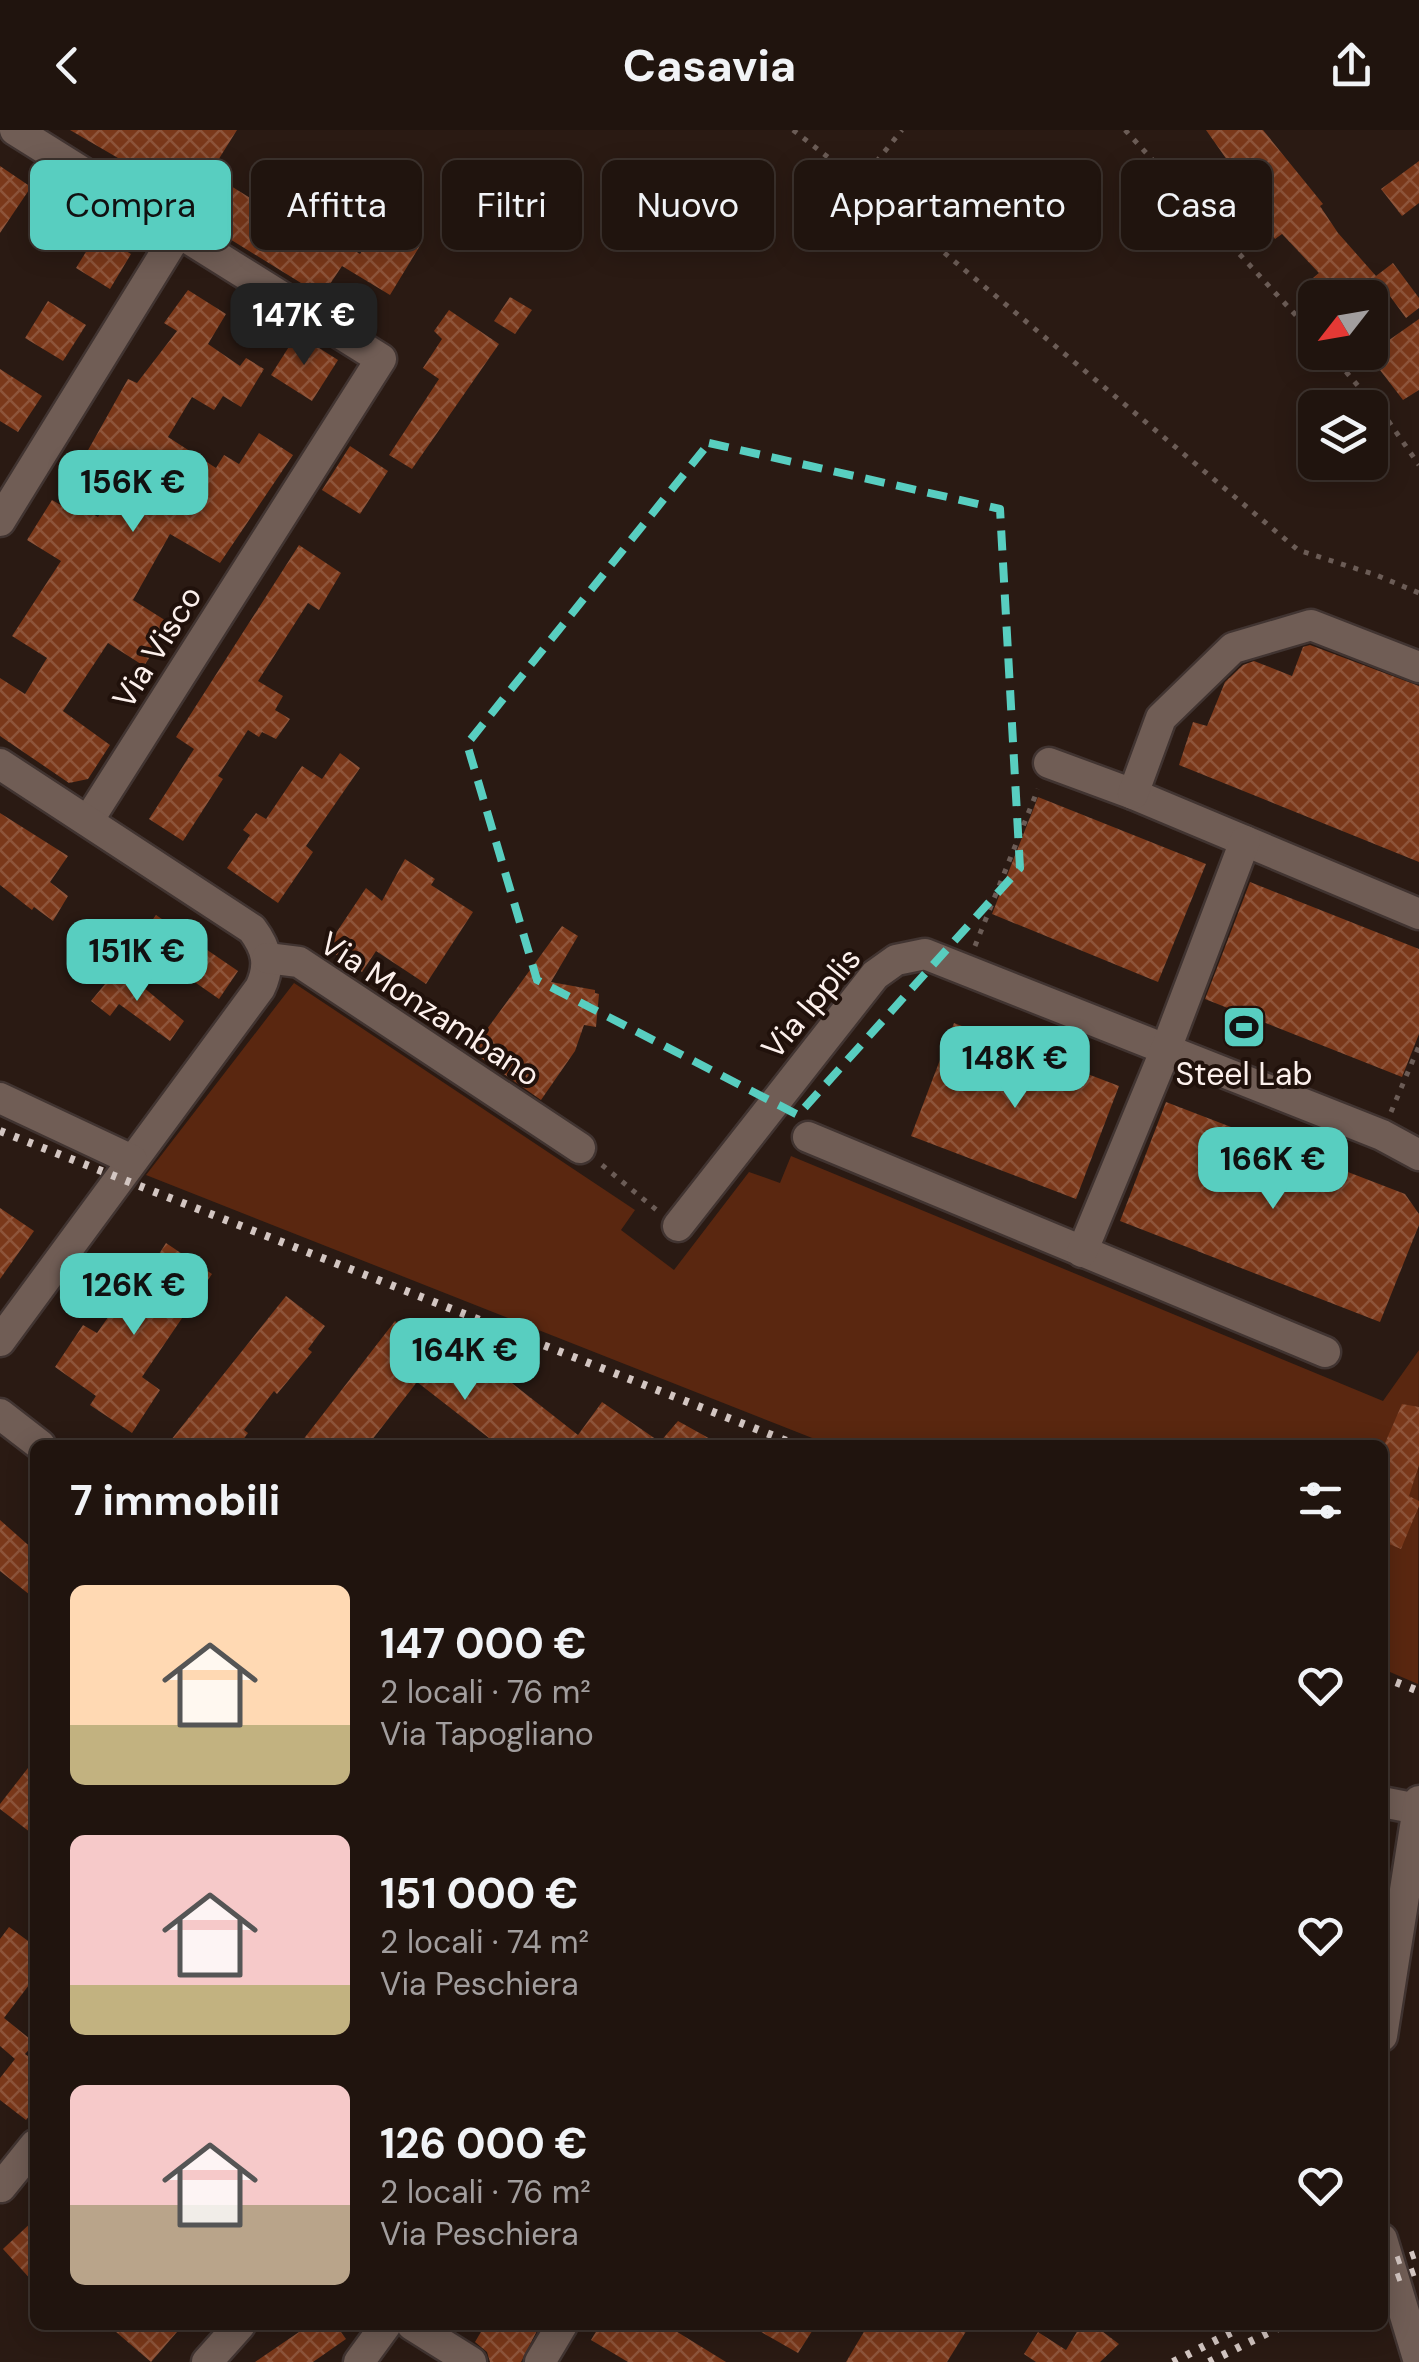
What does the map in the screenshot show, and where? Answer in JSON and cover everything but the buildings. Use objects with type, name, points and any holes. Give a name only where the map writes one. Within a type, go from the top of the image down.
[{"type":"street","points":[[15,130],[64,160]]},
{"type":"street","points":[[0,522],[167,250]]},
{"type":"street","name":"Via Visco","points":[[88,820],[381,359],[209,250]]},
{"type":"street","points":[[1133,794],[1161,718],[1232,648],[1312,625],[1419,666]]},
{"type":"street","points":[[1048,763],[1133,794],[1419,914]]},
{"type":"street","name":"Via Monzambano","points":[[0,764],[252,929],[268,958],[298,962],[580,1148]]},
{"type":"street","points":[[1082,1252],[1166,1049],[1245,841]]},
{"type":"street","name":"Via Ipplis","points":[[678,1226],[875,975],[896,960],[924,954],[1166,1049],[1399,1131],[1419,1155]]},
{"type":"street","points":[[0,1342],[260,988],[267,974],[268,958]]},
{"type":"street","points":[[0,1098],[132,1160]]},
{"type":"street","points":[[808,1137],[1325,1352]]},
{"type":"street","points":[[0,1414],[34,1440]]},
{"type":"street","points":[[1388,1802],[1418,1805],[1388,1998]]},
{"type":"street","points":[[1,2188],[30,2150]]},
{"type":"street","points":[[1388,2259],[1419,2362]]},
{"type":"street","points":[[208,2362],[236,2330]]},
{"type":"street","points":[[359,2362],[382,2330]]},
{"type":"street","points":[[420,2330],[471,2362]]},
{"type":"street","points":[[540,2362],[559,2330]]},
{"type":"path","points":[[793,130],[832,160]]},
{"type":"path","points":[[878,160],[902,130]]},
{"type":"path","points":[[1124,130],[1298,318]]},
{"type":"path","points":[[941,250],[1298,550],[1419,593]]},
{"type":"path","points":[[1345,370],[1419,465]]},
{"type":"path","points":[[966,969],[1048,763]]},
{"type":"path","points":[[1399,1131],[1419,1046]]},
{"type":"path","points":[[580,1148],[634,1188],[643,1201]]},
{"type":"highlighted area","points":[[709,443],[1000,509],[1020,868],[798,1115],[537,980],[467,744]]},
{"type":"shaded area","points":[[294,983],[635,1210],[621,1230],[674,1270],[749,1172],[780,1183],[791,1156],[1383,1401],[1419,1350],[1418,1684],[1388,1671],[1388,1440],[817,1440],[146,1175]]},
{"type":"railway","points":[[0,1131],[784,1440]]},
{"type":"railway","points":[[1388,1679],[1419,1691]]},
{"type":"railway","points":[[1388,2264],[1419,2253]]},
{"type":"railway","points":[[1388,2281],[1419,2270]]},
{"type":"railway","points":[[1173,2362],[1236,2330]]},
{"type":"railway","points":[[1209,2362],[1274,2330]]},
{"type":"place","name":"Steel Lab","points":[[1244,1027]]}]
